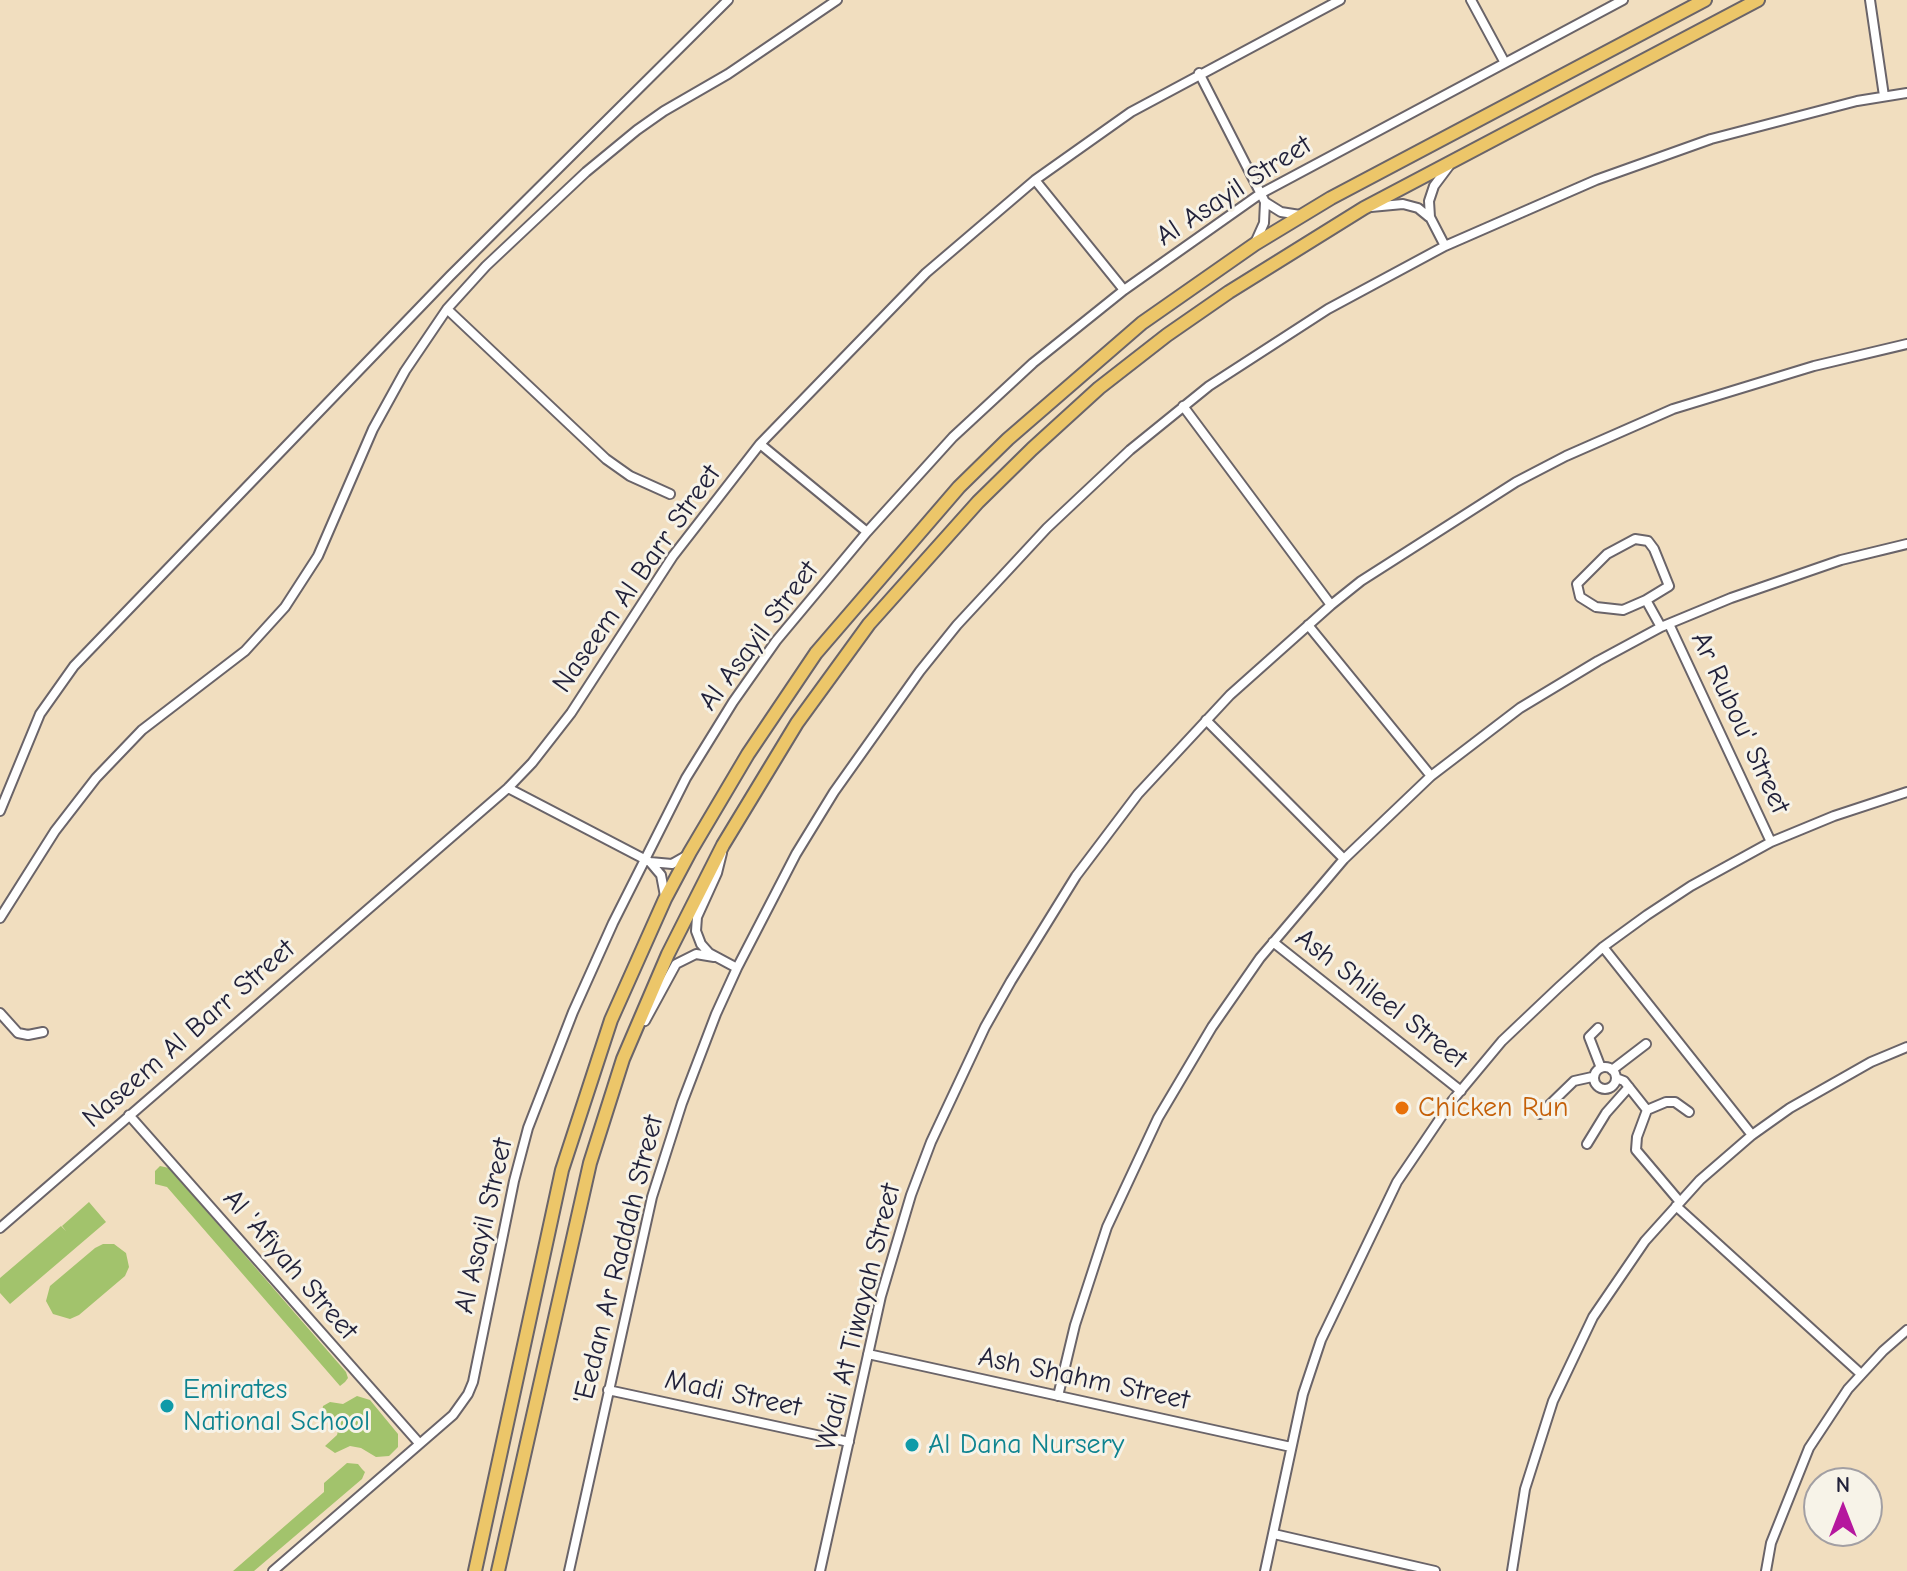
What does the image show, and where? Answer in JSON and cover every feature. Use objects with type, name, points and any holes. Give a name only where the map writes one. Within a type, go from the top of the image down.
[{"type":"main road","points":[[475,1571],[562,1170],[611,1020],[665,899],[690,852],[748,754],[816,653],[959,487],[1029,420],[1142,323],[1302,215],[1705,0]]},
{"type":"main road","points":[[498,1571],[590,1163],[623,1059],[668,954],[723,845],[797,723],[869,624],[978,502],[1099,388],[1167,335],[1301,245],[1364,208],[1758,0]]},
{"type":"street","points":[[0,811],[40,714],[74,666],[450,276],[728,0]]},
{"type":"street","points":[[0,918],[55,831],[111,762],[159,717],[238,657],[285,607],[308,574],[327,538],[359,459],[389,400],[447,309],[501,250],[622,141],[657,115],[728,74],[837,0]]},
{"type":"street","name":"Naseem Al Barr Street","points":[[0,1228],[508,788],[553,739],[673,556],[760,444],[926,273],[1035,180],[1131,112],[1340,0]]},
{"type":"street","points":[[1471,0],[1505,63]]},
{"type":"street","name":"Al Asayil Street","points":[[273,1571],[462,1405],[473,1382],[502,1233],[528,1128],[573,1012],[686,778],[733,702],[776,641],[867,532],[953,437],[1033,363],[1124,290],[1262,198],[1623,0]]},
{"type":"street","points":[[1870,0],[1884,96]]},
{"type":"street","points":[[1199,73],[1262,198],[1264,223],[1255,244]]},
{"type":"street","name":"'Eedan Ar Raddah Street","points":[[569,1571],[652,1197],[663,1157],[716,1014],[796,854],[834,792],[912,681],[957,625],[1047,528],[1130,450],[1183,406],[1253,356],[1328,309],[1445,246],[1596,180],[1680,149],[1884,96],[1907,93]]},
{"type":"street","points":[[1430,217],[1431,193],[1452,162]]},
{"type":"street","points":[[1035,180],[1124,290]]},
{"type":"street","points":[[1262,198],[1281,212],[1302,215]]},
{"type":"street","points":[[1364,208],[1403,204],[1418,208],[1430,217],[1445,246]]},
{"type":"street","points":[[447,309],[606,459],[630,476],[670,494]]},
{"type":"street","name":"Wadi At Tiwayah Street","points":[[820,1571],[885,1283],[911,1195],[931,1142],[985,1027],[1076,876],[1138,794],[1230,695],[1331,605],[1361,581],[1516,482],[1606,437],[1673,409],[1814,366],[1907,344]]},
{"type":"street","points":[[1183,406],[1331,605]]},
{"type":"street","points":[[760,444],[867,532]]},
{"type":"street","points":[[1635,539],[1648,541],[1669,586],[1646,600],[1623,610],[1596,607],[1580,597],[1577,584],[1607,554],[1635,539]]},
{"type":"street","points":[[1058,1396],[1066,1356],[1107,1227],[1158,1118],[1212,1027],[1273,942],[1344,859],[1431,776],[1520,708],[1665,626],[1782,579],[1907,544]]},
{"type":"street","name":"Ar Rubou' Street","points":[[1646,600],[1665,626],[1771,842]]},
{"type":"street","points":[[1308,625],[1431,776]]},
{"type":"street","points":[[1206,720],[1344,859]]},
{"type":"street","points":[[508,788],[647,861],[661,875],[665,899]]},
{"type":"street","points":[[1265,1571],[1311,1367],[1331,1314],[1397,1182],[1461,1091],[1502,1041],[1603,947],[1691,886],[1771,842],[1834,816],[1907,792]]},
{"type":"street","points":[[714,957],[701,944],[696,924],[720,865],[723,845]]},
{"type":"street","points":[[647,861],[672,864],[690,852]]},
{"type":"street","name":"Ash Shileel Street","points":[[1273,942],[1461,1091]]},
{"type":"street","points":[[1603,947],[1752,1135]]},
{"type":"street","points":[[623,1059],[635,1044],[676,964],[696,954],[714,957],[737,968]]},
{"type":"street","points":[[0,1013],[18,1033],[43,1032]]},
{"type":"street","points":[[1598,1028],[1589,1037],[1601,1068],[1629,1087],[1647,1110]]},
{"type":"street","points":[[1592,1077],[1601,1089],[1608,1089],[1614,1085],[1614,1074],[1646,1044]]},
{"type":"street","points":[[1512,1571],[1525,1489],[1538,1445],[1572,1358],[1618,1278],[1678,1204],[1752,1135],[1790,1108],[1871,1062],[1907,1047]]},
{"type":"street","points":[[1540,1114],[1574,1081],[1592,1077],[1601,1068]]},
{"type":"street","points":[[1587,1144],[1606,1113],[1629,1087]]},
{"type":"street","points":[[1689,1112],[1675,1102],[1666,1102],[1647,1110],[1637,1137],[1636,1150],[1678,1204],[1861,1374]]},
{"type":"street","name":"Al 'Afiyah Street","points":[[129,1115],[419,1443]]},
{"type":"street","points":[[1766,1571],[1771,1543],[1809,1448],[1861,1374],[1907,1330]]},
{"type":"street","name":"Ash Shahm Street","points":[[868,1354],[1291,1447]]},
{"type":"street","name":"Madi Street","points":[[608,1390],[849,1442]]},
{"type":"street","points":[[1274,1534],[1435,1571]]},
{"type":"green space","points":[[160,1166],[169,1168],[346,1372],[348,1378],[345,1382],[340,1386],[167,1187],[155,1184],[155,1171]]},
{"type":"green space","points":[[89,1202],[106,1222],[10,1304],[0,1293],[0,1278],[61,1226],[66,1231],[62,1226]]},
{"type":"green space","points":[[103,1244],[114,1244],[126,1253],[129,1267],[125,1276],[79,1315],[70,1319],[53,1314],[46,1301],[50,1286]]},
{"type":"green space","points":[[357,1396],[370,1400],[398,1434],[398,1447],[389,1456],[376,1457],[361,1448],[350,1446],[335,1453],[325,1446],[338,1431],[322,1413],[323,1406],[330,1402],[343,1404]]},
{"type":"green space","points":[[347,1463],[358,1464],[365,1472],[362,1479],[254,1571],[233,1571],[324,1492],[324,1483]]},
{"type":"place","name":"Chicken Run","points":[[1402,1108]]},
{"type":"place","name":"Emirates National School","points":[[167,1406]]},
{"type":"place","name":"Al Dana Nursery","points":[[912,1445]]}]
